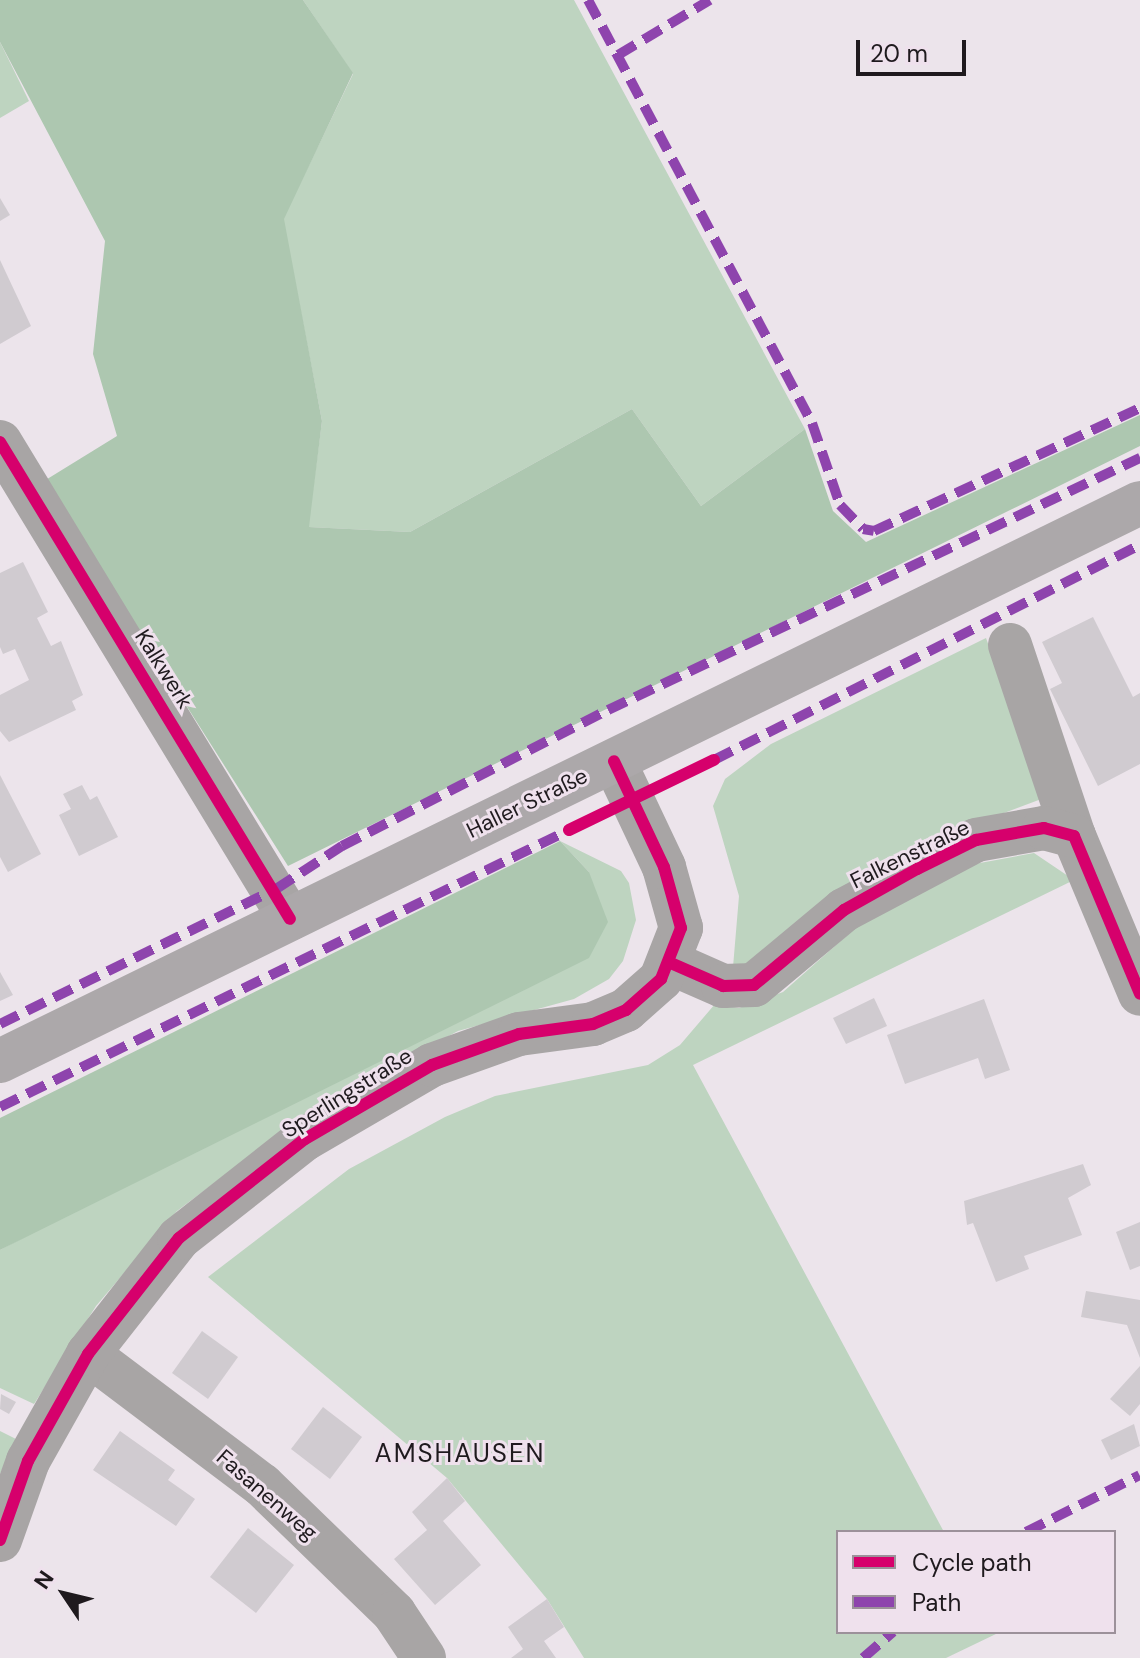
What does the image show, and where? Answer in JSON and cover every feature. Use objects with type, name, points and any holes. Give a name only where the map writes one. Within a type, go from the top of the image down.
[{"type":"main road","name":"Haller Straße","points":[[0,1061],[1140,503]]},
{"type":"street","name":"Kalkwerk","points":[[0,442],[17,508],[290,919]]},
{"type":"street","points":[[1010,645],[1074,836],[1139,987]]},
{"type":"street","points":[[614,761],[664,867],[681,928],[673,964]]},
{"type":"street","name":"Falkenstraße","points":[[673,964],[723,986],[754,985],[844,910],[976,840],[1044,828],[1074,836]]},
{"type":"street","name":"Sperlingstraße","points":[[0,1540],[28,1461],[88,1354],[179,1238],[305,1139],[432,1065],[519,1034],[593,1024],[626,1010],[673,964]]},
{"type":"street","name":"Fasanenweg","points":[[88,1354],[262,1485],[394,1613],[424,1658]]},
{"type":"green space","points":[[0,0],[303,0],[353,73],[284,219],[322,421],[309,527],[410,532],[632,409],[701,506],[805,429],[833,511],[866,542],[1140,415],[1140,446],[288,866],[44,481],[117,436],[93,354],[105,241],[0,42]]},
{"type":"green space","points":[[303,0],[574,0],[805,429],[701,506],[632,409],[410,532],[308,527],[322,421],[283,219],[353,74]]},
{"type":"green space","points":[[0,42],[29,101],[0,118]]},
{"type":"green space","points":[[986,638],[1044,798],[924,843],[758,963],[733,967],[739,896],[713,806],[725,779],[771,744]]},
{"type":"green space","points":[[560,841],[621,871],[629,883],[636,920],[623,961],[609,979],[574,999],[458,1031],[314,1108],[177,1211],[96,1306],[34,1404],[0,1388],[0,1250],[173,1158],[589,872]]},
{"type":"green space","points":[[560,841],[589,872],[608,922],[589,958],[0,1250],[0,1118]]},
{"type":"green space","points":[[1034,853],[1074,880],[693,1065],[943,1530],[836,1530],[836,1634],[996,1634],[946,1658],[584,1658],[547,1599],[447,1478],[208,1277],[349,1169],[445,1117],[495,1096],[648,1065],[680,1045],[715,1004],[739,1008],[783,992],[862,922],[969,865]]},
{"type":"green space","points":[[0,1431],[16,1439],[0,1474]]},
{"type":"building","points":[[0,198],[10,215],[0,221]]},
{"type":"building","points":[[0,260],[31,326],[0,344]]},
{"type":"building","points":[[23,562],[48,612],[37,618],[51,646],[61,641],[83,695],[72,701],[76,710],[9,742],[0,731],[0,695],[29,680],[15,649],[3,654],[0,647],[0,573]]},
{"type":"building","points":[[1093,617],[1133,697],[1140,693],[1140,764],[1098,786],[1050,689],[1062,683],[1042,642]]},
{"type":"building","points":[[0,775],[41,854],[8,872],[0,857]]},
{"type":"building","points":[[82,785],[90,800],[97,796],[118,837],[79,856],[59,815],[71,809],[63,794]]},
{"type":"building","points":[[0,972],[13,995],[0,1001]]},
{"type":"building","points":[[874,998],[887,1026],[846,1044],[833,1018]]},
{"type":"building","points":[[984,999],[1010,1070],[985,1079],[978,1058],[905,1084],[887,1035]]},
{"type":"building","points":[[1083,1164],[1091,1185],[1068,1198],[1082,1235],[1024,1256],[1029,1269],[996,1282],[973,1223],[967,1225],[964,1201]]},
{"type":"building","points":[[1140,1222],[1140,1266],[1130,1270],[1116,1232]]},
{"type":"building","points":[[1086,1291],[1140,1300],[1140,1358],[1127,1325],[1081,1317]]},
{"type":"building","points":[[202,1331],[238,1357],[208,1399],[172,1373]]},
{"type":"building","points":[[1140,1366],[1140,1404],[1130,1416],[1110,1399]]},
{"type":"building","points":[[1,1394],[16,1402],[9,1414],[0,1409]]},
{"type":"building","points":[[323,1407],[362,1437],[330,1479],[291,1449]]},
{"type":"building","points":[[1134,1424],[1140,1446],[1111,1460],[1101,1440]]},
{"type":"building","points":[[120,1431],[175,1470],[168,1480],[195,1499],[176,1526],[93,1470]]},
{"type":"building","points":[[447,1478],[465,1501],[443,1521],[481,1565],[435,1605],[394,1559],[427,1530],[412,1512]]},
{"type":"building","points":[[248,1528],[294,1565],[256,1613],[210,1577]]},
{"type":"building","points":[[547,1599],[564,1627],[544,1641],[556,1658],[511,1658],[523,1649],[508,1627]]},
{"type":"marked path","points":[[588,0],[812,423],[840,505],[863,529],[874,531],[1140,408]]},
{"type":"marked path","points":[[618,55],[710,0]]},
{"type":"marked path","points":[[0,1024],[276,889],[342,846],[608,710],[1140,458]]},
{"type":"marked path","points":[[714,760],[1140,545]]},
{"type":"marked path","points":[[0,1107],[569,830]]},
{"type":"marked path","points":[[1030,1530],[1140,1475]]},
{"type":"marked path","points":[[863,1658],[891,1634]]},
{"type":"cycle path","points":[[0,442],[290,919]]},
{"type":"cycle path","points":[[569,830],[714,760]]},
{"type":"cycle path","points":[[0,1540],[28,1461],[88,1354],[179,1238],[305,1139],[432,1065],[519,1034],[593,1024],[626,1010],[661,979],[681,928],[664,867],[614,761]]},
{"type":"cycle path","points":[[673,964],[723,986],[754,985],[844,910],[917,869],[976,840],[1044,828],[1074,836],[1140,994]]},
{"type":"district","name":"AMSHAUSEN","points":[[460,1454]]}]
